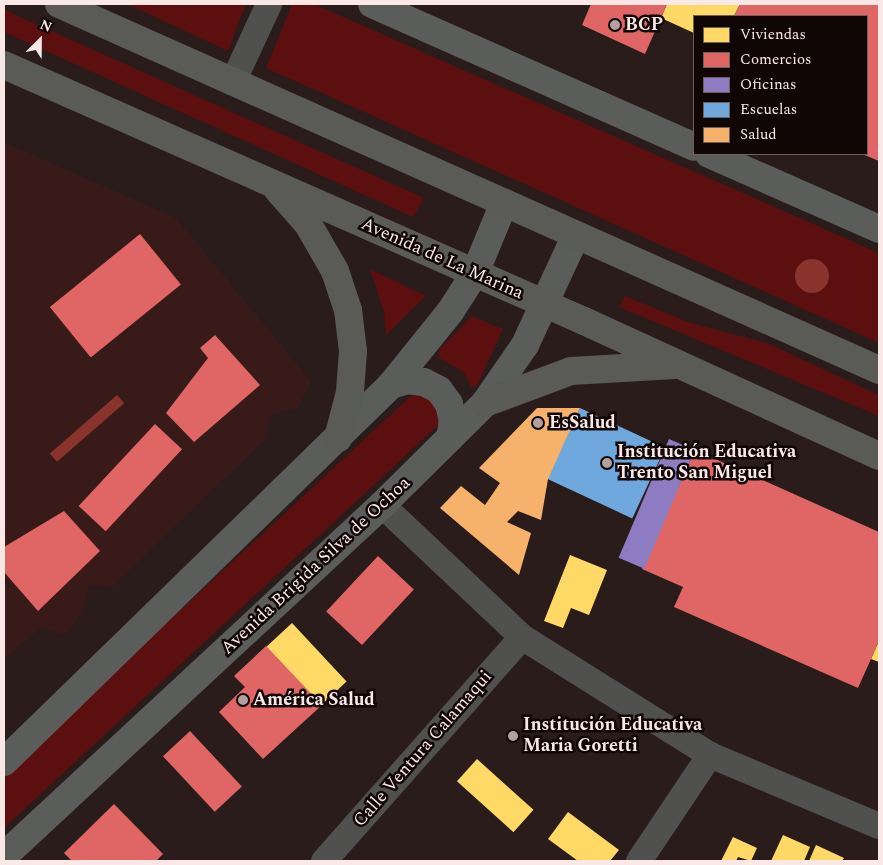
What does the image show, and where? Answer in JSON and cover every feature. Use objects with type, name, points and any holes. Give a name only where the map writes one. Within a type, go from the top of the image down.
[{"type":"main road","points":[[60,4],[879,370]]},
{"type":"main road","name":"Avenida de La Marina","points":[[4,65],[475,273],[879,456]]},
{"type":"main road","points":[[272,183],[308,224],[335,270],[348,310],[353,351],[351,384],[338,438]]},
{"type":"main road","points":[[485,403],[571,371],[679,365]]},
{"type":"street","points":[[233,82],[269,4]]},
{"type":"street","points":[[372,4],[693,147]]},
{"type":"street","points":[[711,155],[879,229]]},
{"type":"street","points":[[4,762],[338,438],[391,384],[450,312],[475,273],[504,203]]},
{"type":"street","name":"Avenida Brigida Silva de Ochoa","points":[[4,856],[382,505],[485,403],[525,345],[546,305],[576,235]]},
{"type":"street","points":[[391,384],[407,380],[424,382],[439,390],[449,404],[453,421],[450,438]]},
{"type":"street","points":[[382,505],[522,637],[710,755],[879,826]]},
{"type":"street","name":"Calle Ventura Calamaqui","points":[[324,861],[522,637]]},
{"type":"street","points":[[639,861],[710,755]]},
{"type":"shaded area","points":[[127,4],[246,4],[228,51]]},
{"type":"shaded area","points":[[292,4],[314,4],[879,253],[879,343],[266,68]]},
{"type":"shaded area","points":[[4,9],[424,198],[413,217],[4,32]]},
{"type":"shaded area","points":[[4,142],[176,218],[311,381],[298,408],[272,414],[265,440],[112,587],[89,585],[81,615],[70,629],[62,634],[40,628],[4,659]]},
{"type":"shaded area","points":[[812,259],[824,264],[829,276],[824,288],[812,293],[800,288],[795,276],[800,264]]},
{"type":"shaded area","points":[[370,269],[426,296],[386,335],[384,312]]},
{"type":"shaded area","points":[[625,296],[688,322],[767,343],[879,395],[879,416],[619,307]]},
{"type":"shaded area","points":[[472,316],[503,329],[477,386],[471,387],[464,372],[439,358],[439,350]]},
{"type":"shaded area","points":[[414,393],[430,393],[444,420],[4,828],[4,774]]},
{"type":"shaded area","points":[[117,395],[124,403],[57,462],[50,453]]},
{"type":"building: Viviendas","points":[[667,4],[740,4],[734,15],[693,15],[693,33],[661,18]]},
{"type":"building: Viviendas","points":[[570,555],[607,570],[589,615],[571,608],[563,628],[544,621]]},
{"type":"building: Viviendas","points":[[292,623],[347,682],[321,705],[266,647]]},
{"type":"building: Viviendas","points":[[879,641],[879,662],[871,659]]},
{"type":"building: Viviendas","points":[[477,759],[533,810],[513,832],[457,781]]},
{"type":"building: Viviendas","points":[[568,812],[619,850],[610,861],[578,861],[548,839]]},
{"type":"building: Viviendas","points":[[783,835],[810,847],[804,861],[771,861]]},
{"type":"building: Viviendas","points":[[733,837],[757,848],[751,861],[738,857],[736,861],[721,861]]},
{"type":"building: Viviendas","points":[[816,845],[844,858],[842,861],[809,861]]},
{"type":"building: Comercios","points":[[591,4],[667,4],[645,54],[582,25]]},
{"type":"building: Comercios","points":[[740,4],[879,4],[879,161],[864,155],[868,155],[868,15],[734,15]]},
{"type":"building: Comercios","points":[[140,234],[181,285],[91,358],[50,307]]},
{"type":"building: Comercios","points":[[215,335],[260,385],[194,442],[166,413],[208,358],[200,348]]},
{"type":"building: Comercios","points":[[155,424],[182,449],[106,531],[79,506]]},
{"type":"building: Comercios","points":[[695,450],[879,532],[879,641],[858,688],[674,607],[683,587],[642,569]]},
{"type":"building: Comercios","points":[[64,511],[100,551],[38,611],[4,572],[4,547]]},
{"type":"building: Comercios","points":[[378,556],[414,589],[362,645],[326,612]]},
{"type":"building: Comercios","points":[[266,646],[322,705],[263,759],[219,712],[245,687],[234,676]]},
{"type":"building: Comercios","points":[[190,731],[242,787],[215,812],[163,756]]},
{"type":"building: Comercios","points":[[114,804],[163,854],[156,861],[72,861],[64,853]]},
{"type":"building: Oficinas","points":[[669,439],[695,450],[644,569],[619,558]]},
{"type":"building: Escuelas","name":"Institución Educativa Trento San Miguel","points":[[580,408],[665,448],[632,518],[547,479]]},
{"type":"building: Salud","points":[[537,408],[580,408],[548,479],[541,520],[518,511],[507,522],[531,533],[519,575],[440,508],[461,486],[485,505],[500,483],[479,468]]},
{"type":"place","name":"BCP","points":[[615,25]]},
{"type":"place","name":"EsSalud","points":[[538,423]]},
{"type":"place","name":"Institución Educativa Trento San Miguel","points":[[607,463]]},
{"type":"place","name":"América Salud","points":[[243,700]]},
{"type":"place","name":"Institución Educativa Maria Goretti","points":[[513,736]]}]
